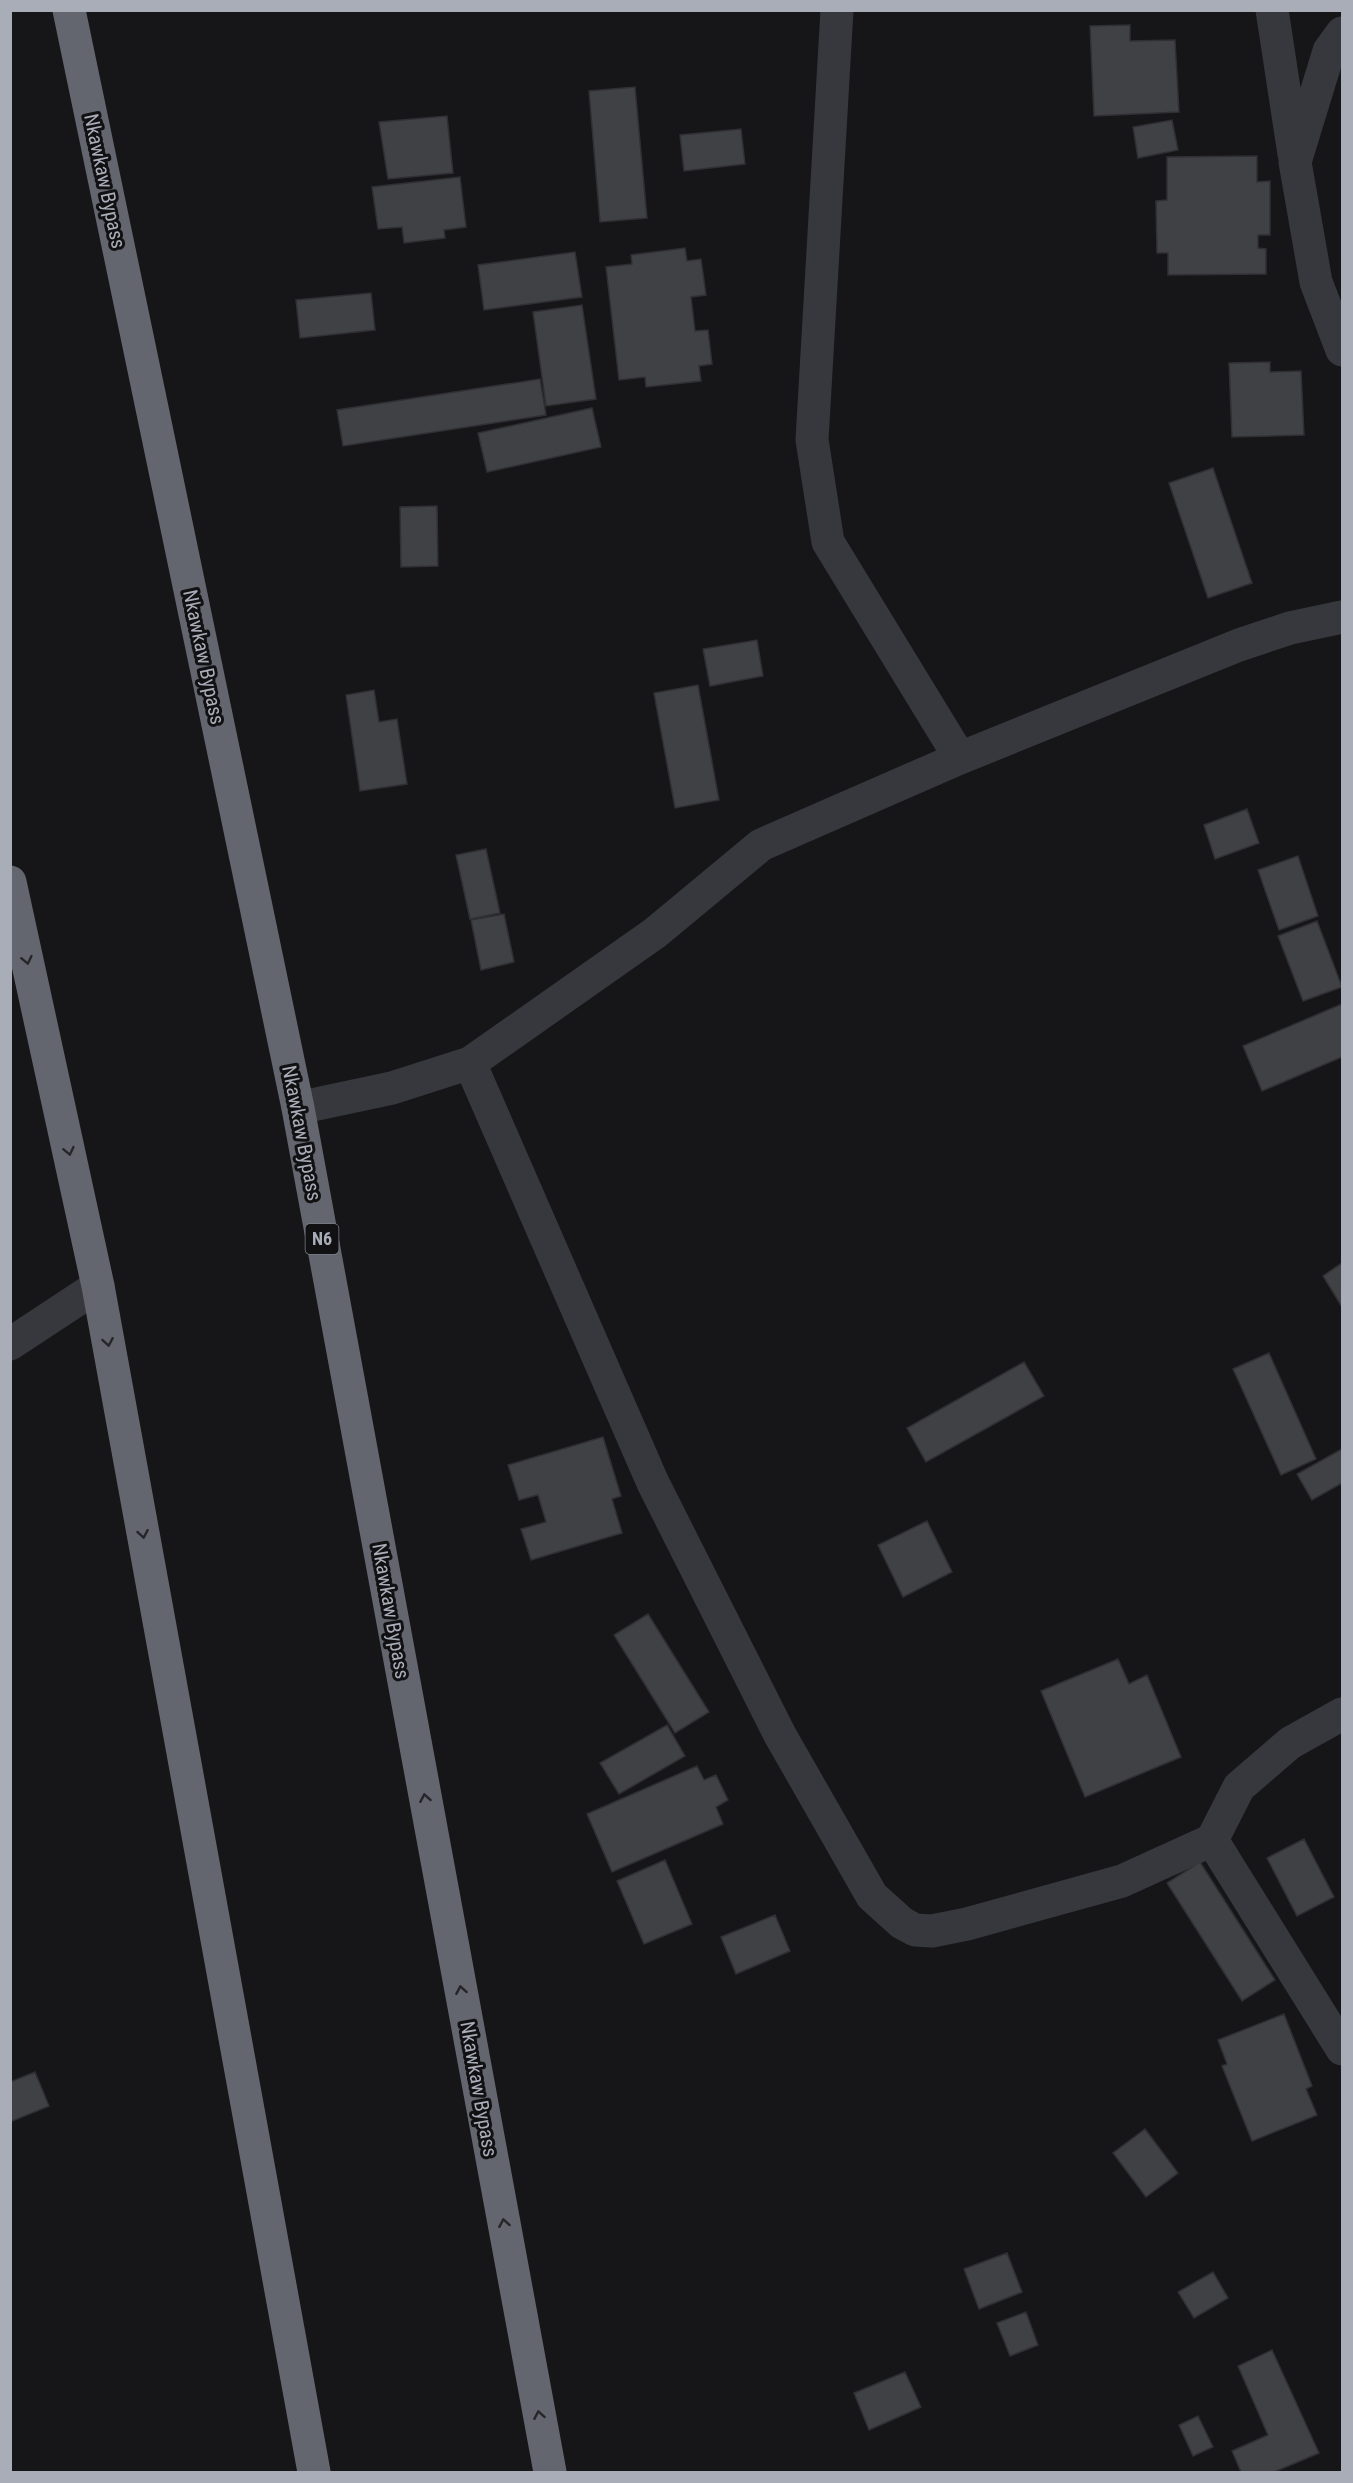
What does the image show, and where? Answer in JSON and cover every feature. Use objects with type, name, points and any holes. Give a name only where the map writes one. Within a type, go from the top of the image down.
[{"type":"highway","name":"Nkawkaw Bypass","points":[[69,10],[298,1108],[550,2472]]},
{"type":"highway","points":[[10,882],[98,1286],[314,2472]]},
{"type":"street","points":[[837,10],[812,440],[828,542],[960,758]]},
{"type":"street","points":[[1272,10],[1316,282],[1342,350]]},
{"type":"street","points":[[1295,162],[1329,51],[1342,33]]},
{"type":"street","points":[[298,1108],[392,1088],[470,1063],[655,933],[761,845],[960,758],[1239,645],[1290,628],[1342,617]]},
{"type":"street","points":[[470,1063],[654,1483],[780,1735],[872,1896],[902,1923],[915,1930],[932,1931],[1122,1881],[1212,1840],[1239,1787],[1290,1743],[1342,1714]]},
{"type":"street","points":[[10,1344],[98,1286]]},
{"type":"street","points":[[1212,1840],[1342,2049]]},
{"type":"building","points":[[1130,25],[1130,41],[1175,40],[1179,112],[1094,116],[1090,26]]},
{"type":"building","points":[[635,87],[647,218],[600,222],[589,91]]},
{"type":"building","points":[[447,116],[453,173],[388,179],[379,122]]},
{"type":"building","points":[[1172,120],[1178,150],[1138,158],[1133,127]]},
{"type":"building","points":[[741,129],[745,164],[684,171],[680,135]]},
{"type":"building","points":[[1257,156],[1257,182],[1270,181],[1270,235],[1258,235],[1258,248],[1266,249],[1266,274],[1168,275],[1168,253],[1157,253],[1156,201],[1167,200],[1167,157]]},
{"type":"building","points":[[460,177],[466,227],[444,230],[445,238],[404,243],[402,227],[378,229],[372,187]]},
{"type":"building","points":[[685,248],[687,261],[701,259],[706,295],[691,297],[695,331],[708,330],[712,364],[699,366],[701,381],[646,387],[645,377],[619,380],[606,267],[632,264],[631,255]]},
{"type":"building","points":[[575,252],[582,297],[484,310],[478,265]]},
{"type":"building","points":[[371,293],[375,330],[300,338],[296,300]]},
{"type":"building","points":[[582,305],[596,399],[546,406],[533,312]]},
{"type":"building","points":[[1270,362],[1270,372],[1301,371],[1304,435],[1232,437],[1229,363]]},
{"type":"building","points":[[540,379],[546,415],[343,446],[337,410]]},
{"type":"building","points":[[592,408],[601,447],[487,472],[478,433]]},
{"type":"building","points":[[1213,468],[1252,583],[1208,598],[1169,483]]},
{"type":"building","points":[[437,506],[438,566],[401,567],[400,507]]},
{"type":"building","points":[[757,640],[763,676],[710,686],[703,649]]},
{"type":"building","points":[[698,685],[719,800],[675,808],[654,693]]},
{"type":"building","points":[[374,690],[379,722],[397,719],[407,784],[360,791],[346,695]]},
{"type":"building","points":[[1247,809],[1259,843],[1215,859],[1204,825]]},
{"type":"building","points":[[486,849],[500,913],[470,919],[456,855]]},
{"type":"building","points":[[1298,856],[1318,916],[1279,930],[1258,870]]},
{"type":"building","points":[[504,914],[514,962],[481,970],[471,920]]},
{"type":"building","points":[[1317,921],[1342,987],[1303,1001],[1278,936]]},
{"type":"building","points":[[1342,1004],[1342,1057],[1262,1091],[1243,1046]]},
{"type":"building","points":[[1342,1263],[1342,1307],[1323,1276]]},
{"type":"building","points":[[1269,1353],[1316,1459],[1281,1475],[1233,1369]]},
{"type":"building","points":[[1024,1362],[1044,1396],[926,1462],[907,1428]]},
{"type":"building","points":[[603,1437],[621,1496],[612,1499],[622,1533],[531,1560],[521,1529],[546,1522],[538,1495],[519,1500],[508,1465]]},
{"type":"building","points":[[1342,1449],[1342,1483],[1312,1500],[1297,1474]]},
{"type":"building","points":[[927,1521],[952,1572],[903,1597],[878,1545]]},
{"type":"building","points":[[648,1614],[709,1712],[675,1733],[614,1635]]},
{"type":"building","points":[[1118,1659],[1129,1684],[1147,1675],[1181,1757],[1085,1797],[1041,1691]]},
{"type":"building","points":[[667,1725],[685,1756],[619,1794],[600,1763]]},
{"type":"building","points":[[697,1766],[704,1780],[716,1775],[728,1800],[716,1807],[723,1824],[612,1872],[587,1814]]},
{"type":"building","points":[[1304,1839],[1334,1897],[1297,1916],[1267,1858]]},
{"type":"building","points":[[665,1860],[692,1924],[644,1944],[617,1881]]},
{"type":"building","points":[[1200,1862],[1275,1980],[1242,2001],[1167,1883]]},
{"type":"building","points":[[775,1915],[790,1951],[736,1974],[721,1937]]},
{"type":"building","points":[[1284,2014],[1312,2086],[1306,2089],[1317,2115],[1252,2141],[1222,2066],[1227,2064],[1218,2040]]},
{"type":"building","points":[[35,2072],[49,2106],[10,2122],[10,2082]]},
{"type":"building","points":[[1145,2129],[1178,2173],[1146,2197],[1113,2153]]},
{"type":"building","points":[[1007,2253],[1022,2292],[979,2309],[964,2269]]},
{"type":"building","points":[[1213,2272],[1228,2298],[1194,2318],[1178,2292]]},
{"type":"building","points":[[1026,2312],[1038,2345],[1010,2356],[997,2323]]},
{"type":"building","points":[[1272,2350],[1319,2453],[1274,2472],[1241,2472],[1232,2451],[1268,2435],[1238,2366]]},
{"type":"building","points":[[905,2372],[921,2407],[869,2430],[854,2393]]},
{"type":"building","points":[[1198,2416],[1213,2447],[1193,2456],[1179,2425]]}]
